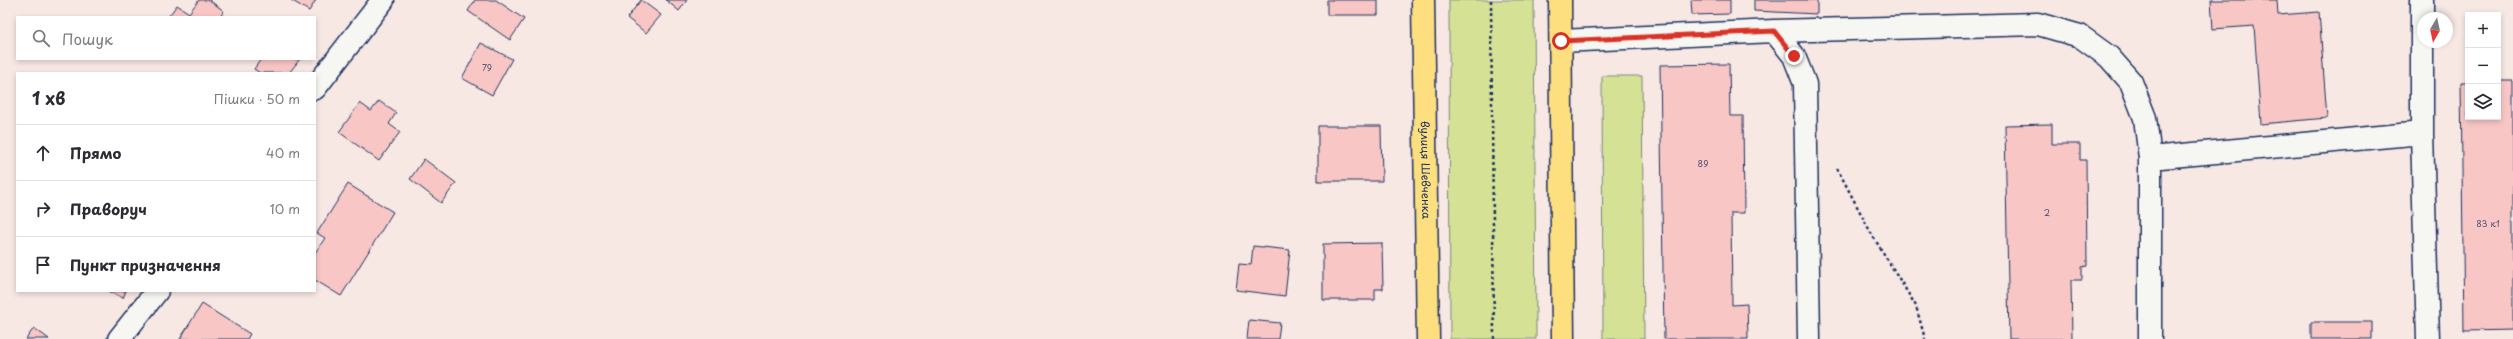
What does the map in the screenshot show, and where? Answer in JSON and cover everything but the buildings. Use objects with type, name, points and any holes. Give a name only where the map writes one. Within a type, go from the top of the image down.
[{"type":"main road","name":"вулиця Шевченка","points":[[1423,0],[1428,339]]},
{"type":"main road","points":[[1560,0],[1563,339]]},
{"type":"street","points":[[316,87],[383,0]]},
{"type":"street","points":[[2422,0],[2422,133],[2428,339]]},
{"type":"street","points":[[1561,41],[1774,31],[2038,24],[2080,36],[2109,57],[2131,82],[2145,118],[2150,158],[2150,339]]},
{"type":"street","points":[[1774,31],[1794,56],[1805,84],[1809,339]]},
{"type":"street","points":[[2150,158],[2422,133]]},
{"type":"street","points":[[119,339],[156,292]]},
{"type":"path","points":[[1491,0],[1494,339]]},
{"type":"path","points":[[1835,162],[1871,233],[1916,306],[1925,339]]},
{"type":"green space","points":[[1449,0],[1534,0],[1536,339],[1450,339]]},
{"type":"green space","points":[[1602,76],[1642,76],[1644,339],[1603,339]]},
{"type":"route","points":[[1561,41],[1774,31],[1794,56]]}]
